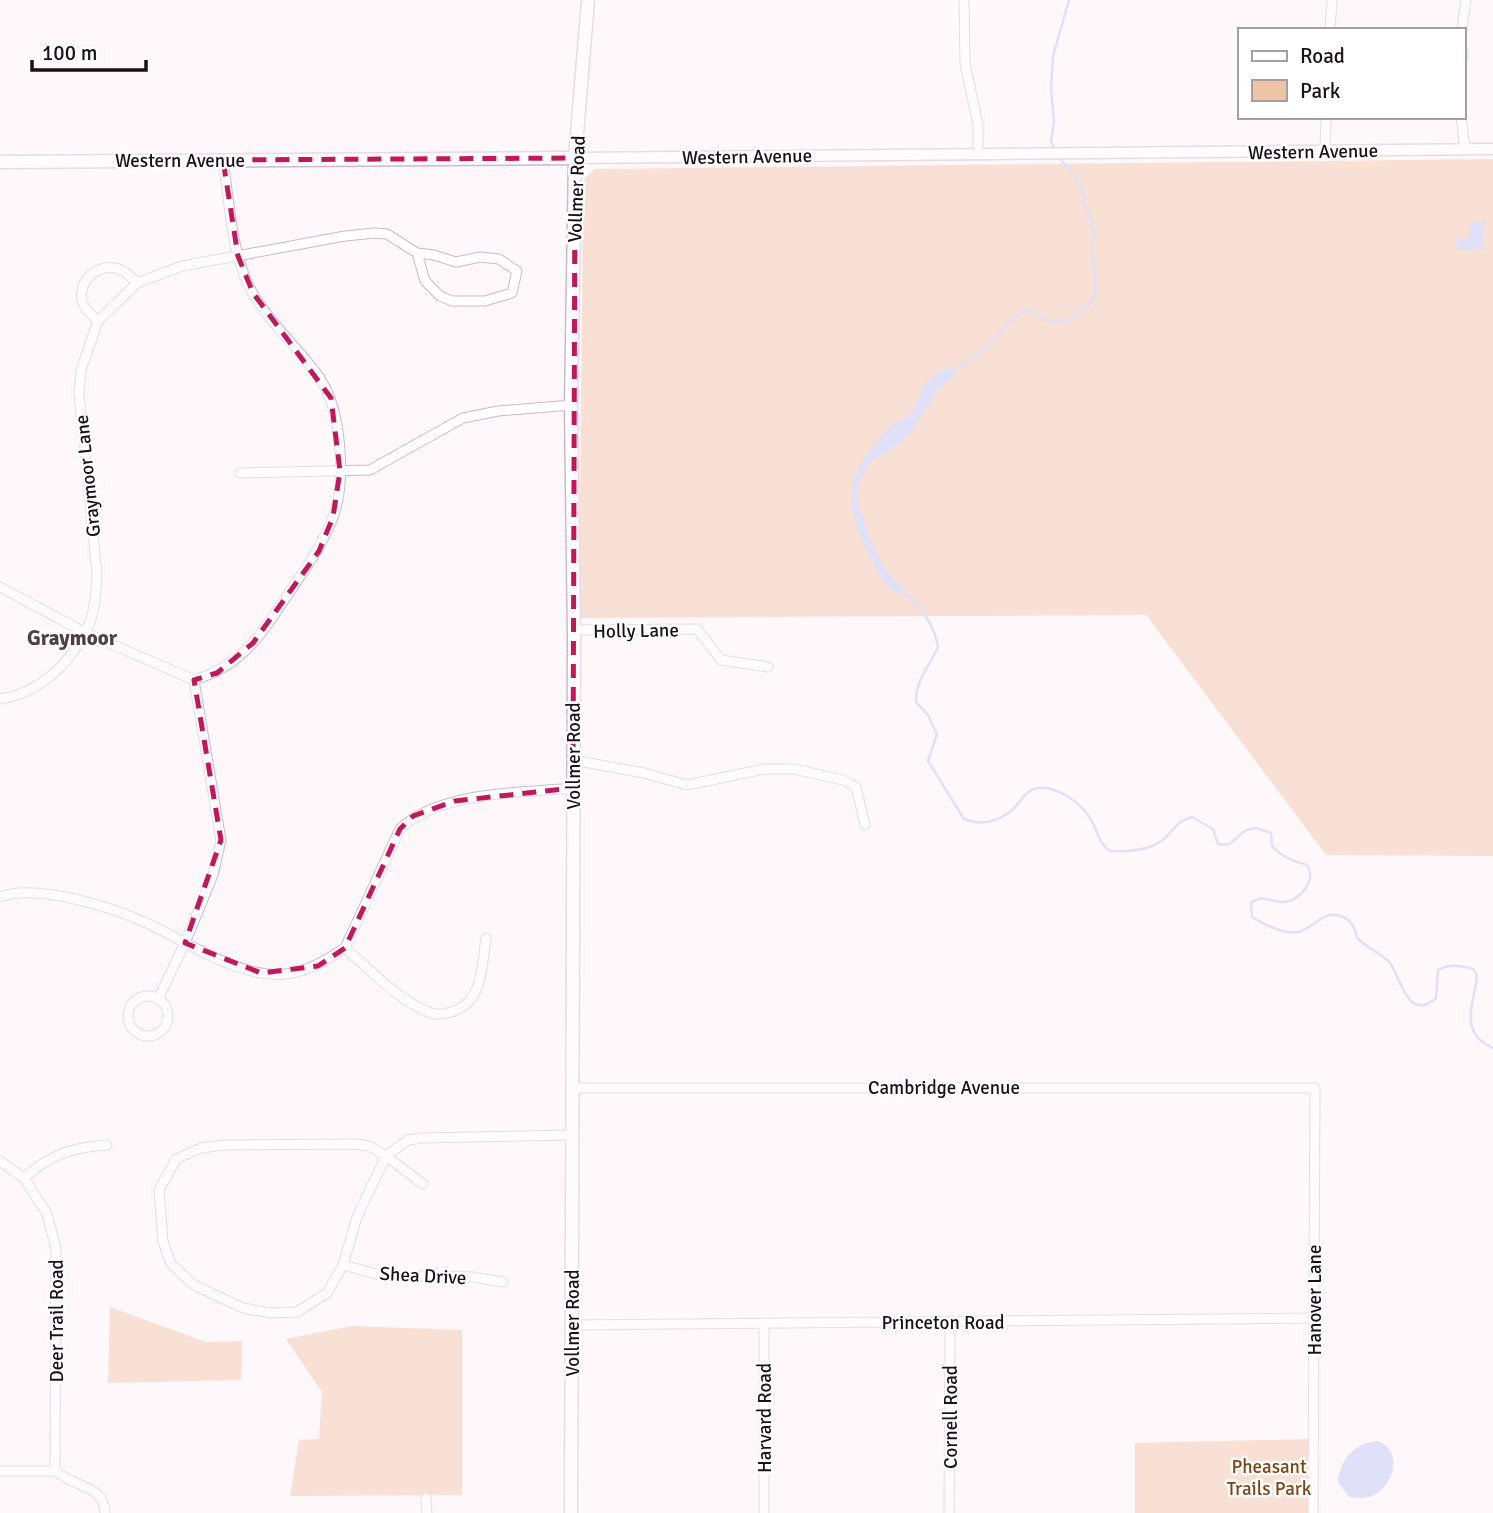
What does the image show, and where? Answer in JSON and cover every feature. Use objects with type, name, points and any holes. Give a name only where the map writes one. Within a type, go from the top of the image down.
[{"type":"main road","name":"Vollmer Road","points":[[572,1513],[571,405],[575,158],[588,0]]},
{"type":"main road","name":"Western Avenue","points":[[0,162],[575,158]]},
{"type":"street","points":[[964,0],[964,55],[978,124],[978,153]]},
{"type":"street","points":[[1330,28],[1332,0]]},
{"type":"street","points":[[1462,28],[1466,0]]},
{"type":"street","points":[[1325,151],[1326,119]]},
{"type":"street","points":[[1461,119],[1465,149]]},
{"type":"street","name":"Western Avenue","points":[[575,158],[1493,149]]},
{"type":"street","points":[[0,587],[86,633],[194,680],[216,673],[235,662],[253,643],[318,551],[333,517],[340,471],[338,426],[331,398],[319,376],[253,293],[238,256],[223,160]]},
{"type":"street","name":"Graymoor Lane","points":[[0,699],[33,688],[54,675],[86,633],[95,603],[97,574],[79,394],[83,362],[98,321],[137,283],[182,266],[375,233],[398,239],[416,253],[456,262],[480,257],[499,259],[517,271],[512,293],[485,301],[452,301],[440,296],[425,281],[416,253]]},
{"type":"street","points":[[98,321],[85,308],[82,295],[84,281],[94,271],[110,267],[120,269],[137,283]]},
{"type":"street","points":[[240,473],[370,470],[463,418],[517,408],[571,405]]},
{"type":"street","name":"Holly Lane","points":[[573,630],[697,629],[721,660],[768,667]]},
{"type":"street","points":[[158,999],[213,875],[221,840],[219,814],[194,680]]},
{"type":"street","points":[[573,760],[644,773],[687,785],[765,769],[793,769],[843,780],[856,787],[865,825]]},
{"type":"street","points":[[0,897],[11,893],[76,899],[148,924],[185,943],[261,973],[286,974],[318,966],[345,948],[400,828],[413,816],[455,801],[573,788]]},
{"type":"street","points":[[345,948],[398,994],[433,1014],[455,1012],[470,1000],[480,977],[486,938]]},
{"type":"street","points":[[152,996],[158,999],[166,1009],[167,1023],[152,1036],[138,1034],[133,1030],[128,1018],[130,1006],[139,998],[152,996]]},
{"type":"street","name":"Cambridge Avenue","points":[[572,1088],[1315,1088]]},
{"type":"street","name":"Hanover Lane","points":[[1313,1513],[1315,1088]]},
{"type":"street","points":[[423,1184],[386,1156],[369,1146],[225,1145],[201,1148],[176,1159],[159,1190],[162,1231],[171,1264],[194,1285],[243,1308],[297,1312],[327,1293],[343,1265],[356,1217],[386,1156],[408,1140],[572,1135]]},
{"type":"street","points":[[0,1161],[24,1178],[50,1157],[84,1146],[107,1145]]},
{"type":"street","name":"Deer Trail Road","points":[[24,1178],[47,1214],[56,1248],[55,1471]]},
{"type":"street","name":"Shea Drive","points":[[343,1265],[380,1275],[473,1277],[503,1282]]},
{"type":"street","name":"Princeton Road","points":[[572,1325],[1314,1318]]},
{"type":"street","name":"Cornell Road","points":[[949,1513],[950,1322]]},
{"type":"street","name":"Harvard Road","points":[[764,1323],[764,1513]]},
{"type":"street","points":[[0,1471],[55,1471],[63,1479],[98,1493],[105,1504],[105,1513]]},
{"type":"street","points":[[426,1497],[427,1513]]},
{"type":"highlighted area","points":[[575,158],[573,788],[455,801],[413,816],[400,829],[345,948],[318,966],[261,973],[185,943],[221,840],[194,680],[217,673],[253,643],[319,551],[333,517],[340,471],[331,398],[253,293],[238,256],[223,160]]},
{"type":"green space","points":[[1493,159],[1493,856],[1326,855],[1146,615],[579,618],[583,186],[585,178],[595,169]]},
{"type":"green space","points":[[110,1307],[206,1342],[242,1341],[241,1380],[108,1383]]},
{"type":"green space","points":[[352,1326],[462,1330],[462,1495],[290,1496],[299,1440],[319,1439],[322,1392],[286,1339]]},
{"type":"green space","name":"Pheasant Trails Park","points":[[1309,1439],[1309,1513],[1135,1513],[1135,1443]]},
{"type":"water","points":[[1486,221],[1486,227],[1483,227],[1484,249],[1457,250],[1456,239],[1470,238],[1470,222]]},
{"type":"water","points":[[947,367],[955,376],[935,392],[931,404],[910,434],[889,451],[869,462],[857,488],[857,500],[871,542],[885,569],[904,587],[898,594],[880,575],[858,531],[851,497],[853,482],[858,468],[879,439],[894,424],[911,413],[925,385]]},
{"type":"water","points":[[1378,1441],[1386,1446],[1393,1460],[1393,1469],[1386,1485],[1372,1496],[1349,1497],[1338,1482],[1345,1460],[1361,1445]]},
{"type":"waterway","points":[[1055,150],[1051,141],[1054,122],[1051,88],[1053,56],[1069,0]]},
{"type":"waterway","points":[[951,371],[984,350],[1011,320],[1022,312],[1029,310],[1046,320],[1058,323],[1068,320],[1088,306],[1094,296],[1094,230],[1078,181],[1058,156]]},
{"type":"waterway","points":[[899,590],[925,615],[936,639],[938,647],[920,680],[916,702],[928,715],[937,734],[928,761],[964,819],[977,822],[996,820],[1013,809],[1029,791],[1044,788],[1068,796],[1081,807],[1110,851],[1132,851],[1153,846],[1180,823],[1192,817],[1213,829],[1218,844],[1230,843],[1246,830],[1256,828],[1271,833],[1272,846],[1284,856],[1307,865],[1310,877],[1301,894],[1290,901],[1255,900],[1251,903],[1252,917],[1274,929],[1292,933],[1304,930],[1330,915],[1346,919],[1353,925],[1357,938],[1389,962],[1406,994],[1418,1005],[1436,998],[1438,970],[1450,966],[1470,968],[1476,972],[1477,980],[1472,1002],[1472,1028],[1479,1039],[1493,1048]]},
{"type":"district","name":"Graymoor","points":[[72,638]]}]
